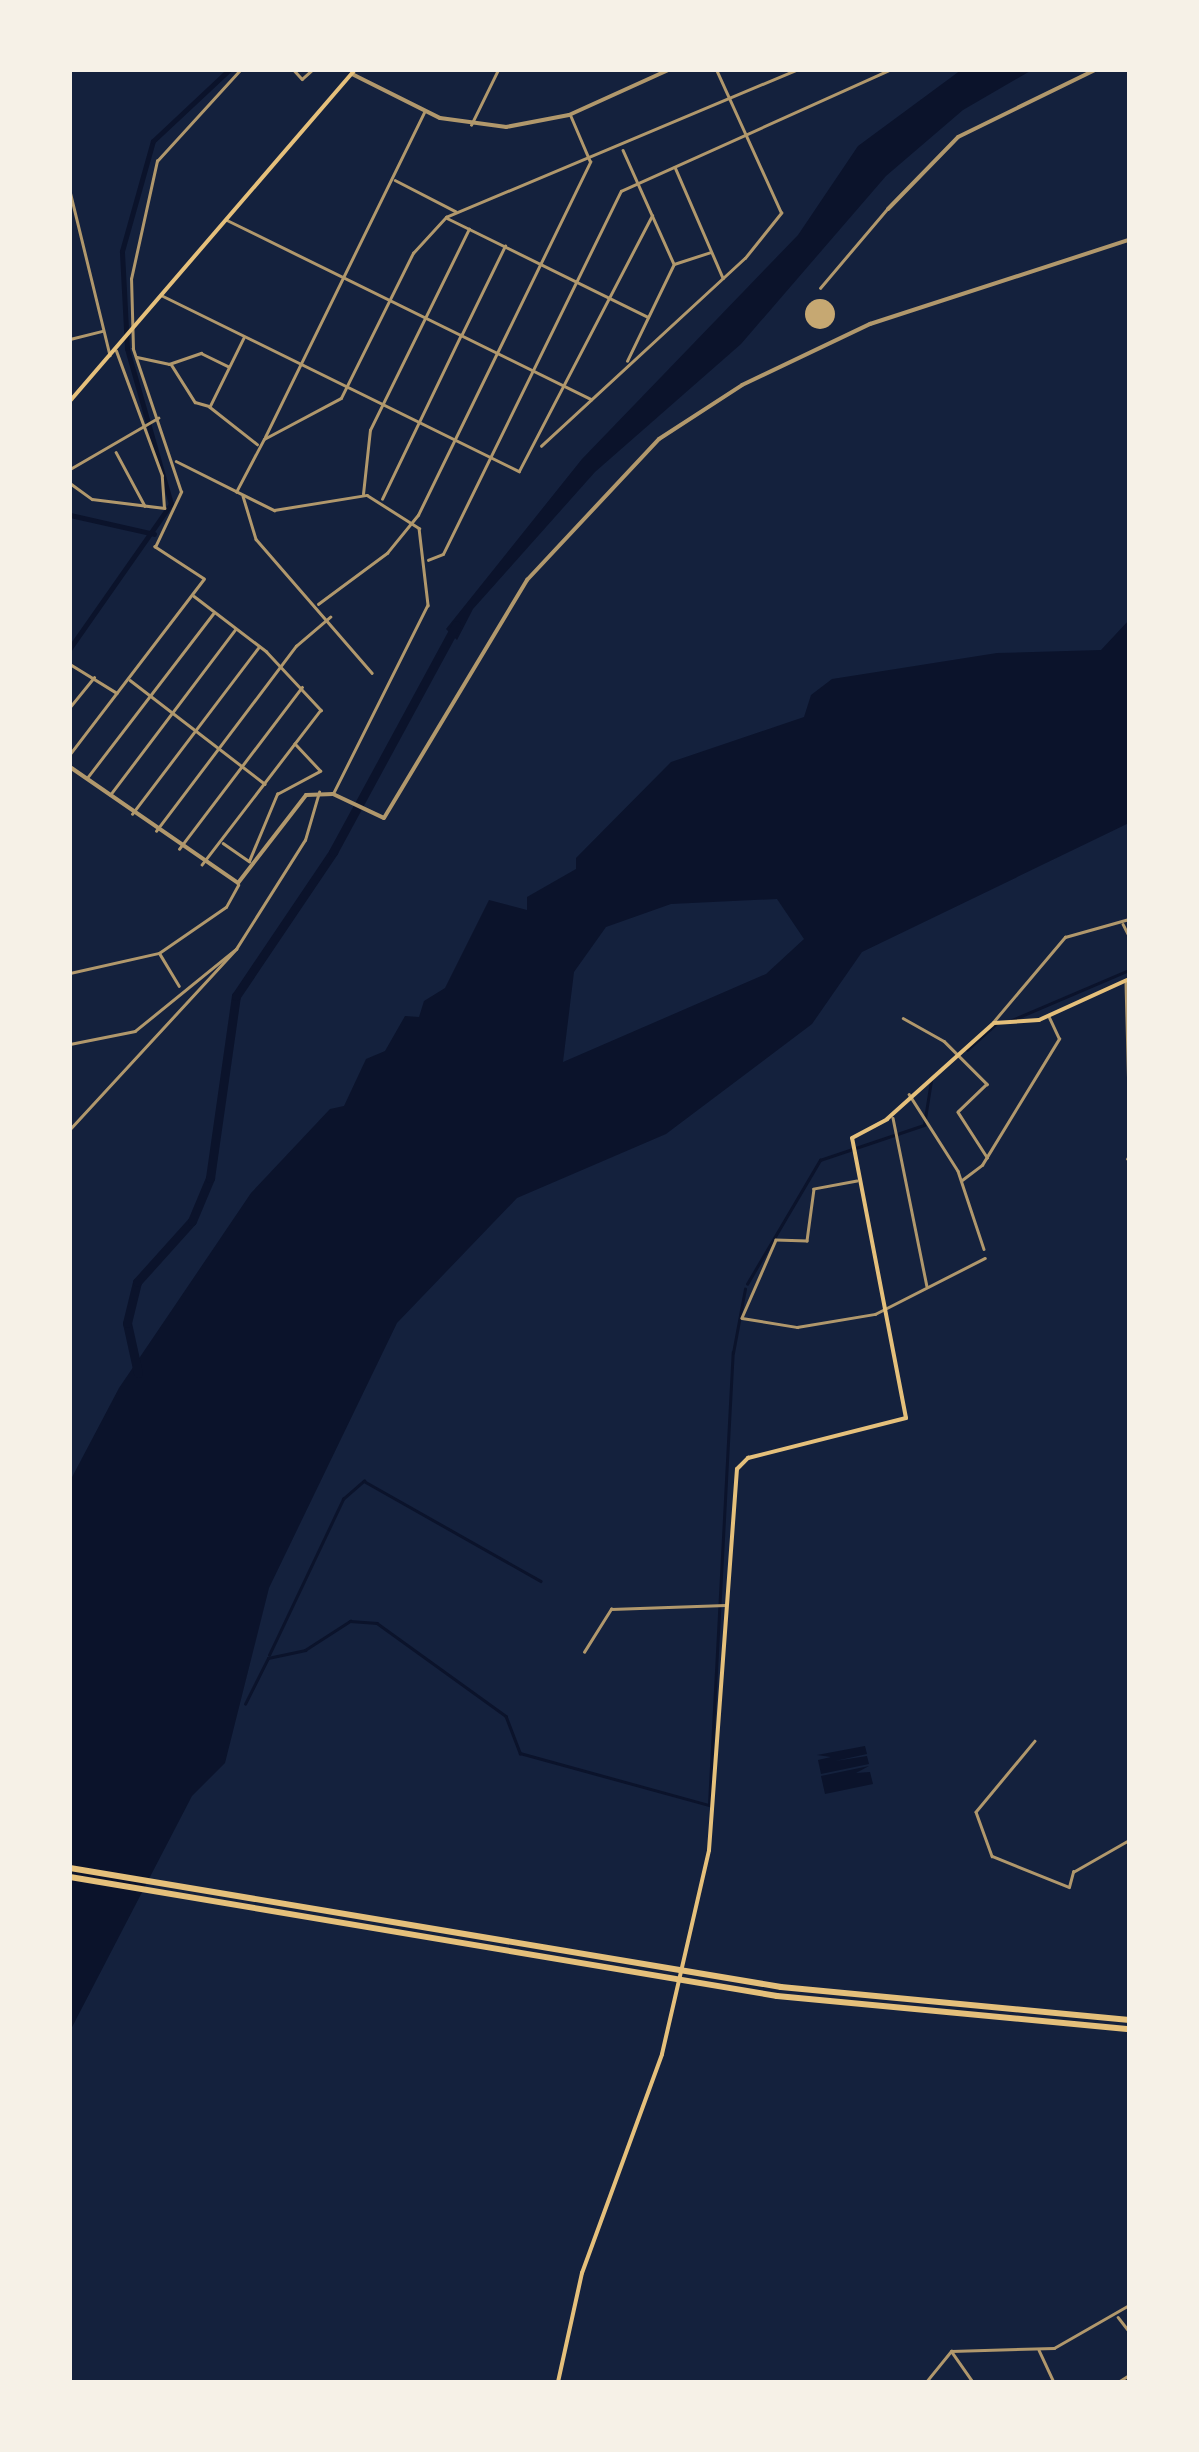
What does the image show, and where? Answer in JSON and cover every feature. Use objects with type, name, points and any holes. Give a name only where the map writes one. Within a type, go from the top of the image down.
[{"type":"highway","points":[[70,1868],[400,1929],[924,2014],[1129,2029]]},
{"type":"highway","points":[[70,1878],[400,1929]]},
{"type":"highway","points":[[688,1978],[1129,2020]]},
{"type":"main road","points":[[70,401],[354,72]]},
{"type":"main road","points":[[558,2382],[582,2273],[662,2054],[700,1895],[740,1464],[906,1418],[852,1138],[891,1115],[909,1094],[994,1023],[1048,1016],[1127,980]]},
{"type":"street","points":[[70,754],[204,579],[155,548],[181,498],[174,460],[130,331],[136,246],[156,161],[240,70]]},
{"type":"street","points":[[294,70],[302,79],[312,70]]},
{"type":"street","points":[[344,70],[425,111],[470,125],[569,115],[668,70]]},
{"type":"street","points":[[470,125],[498,70]]},
{"type":"street","points":[[161,296],[519,472],[627,361],[723,278],[780,213],[716,70]]},
{"type":"street","points":[[236,492],[258,444],[347,387],[412,254],[446,217],[590,162],[796,70]]},
{"type":"street","points":[[428,560],[443,554],[620,194],[889,70]]},
{"type":"street","points":[[820,288],[888,208],[958,137],[1095,70]]},
{"type":"street","points":[[264,439],[425,111]]},
{"type":"street","points":[[318,604],[414,520],[590,162],[569,115]]},
{"type":"street","points":[[622,148],[674,264]]},
{"type":"street","points":[[674,166],[723,278]]},
{"type":"street","points":[[393,180],[456,211]]},
{"type":"street","points":[[70,191],[110,355]]},
{"type":"street","points":[[540,447],[652,216]]},
{"type":"street","points":[[446,217],[648,317]]},
{"type":"street","points":[[227,220],[593,399]]},
{"type":"street","points":[[362,495],[382,404],[469,228]]},
{"type":"street","points":[[70,973],[159,953],[226,907],[288,808],[320,792],[336,795],[380,818],[527,580],[659,439],[742,385],[870,324],[1129,240]]},
{"type":"street","points":[[381,500],[505,246]]},
{"type":"street","points":[[627,361],[674,264],[710,252]]},
{"type":"street","points":[[70,339],[105,330]]},
{"type":"street","points":[[210,407],[244,337]]},
{"type":"street","points":[[70,484],[82,496],[164,508],[167,491],[117,347]]},
{"type":"street","points":[[136,356],[171,363],[201,353],[229,366]]},
{"type":"street","points":[[171,363],[194,402],[210,407],[258,444]]},
{"type":"street","points":[[70,469],[116,450],[145,422],[157,418]]},
{"type":"street","points":[[116,450],[145,507]]},
{"type":"street","points":[[174,460],[236,492],[290,512],[362,495],[381,500],[414,520],[428,560],[418,633],[336,795]]},
{"type":"street","points":[[243,495],[256,539],[330,617],[372,673]]},
{"type":"street","points":[[192,595],[260,646],[321,710],[202,866]]},
{"type":"street","points":[[86,779],[214,612]]},
{"type":"street","points":[[156,831],[281,666],[330,617]]},
{"type":"street","points":[[109,796],[236,628]]},
{"type":"street","points":[[132,814],[260,646]]},
{"type":"street","points":[[70,664],[117,693]]},
{"type":"street","points":[[70,707],[94,676]]},
{"type":"street","points":[[128,679],[265,784]]},
{"type":"street","points":[[179,849],[302,687]]},
{"type":"street","points":[[222,842],[249,861],[277,794],[320,771],[295,744]]},
{"type":"street","points":[[70,767],[202,866],[238,884]]},
{"type":"street","points":[[70,1129],[236,949],[311,829],[320,792]]},
{"type":"street","points":[[994,1023],[1065,937],[1129,919]]},
{"type":"street","points":[[1122,922],[1129,936]]},
{"type":"street","points":[[70,1044],[135,1031],[180,988],[236,949]]},
{"type":"street","points":[[159,953],[180,988]]},
{"type":"street","points":[[1127,980],[1129,1093]]},
{"type":"street","points":[[962,1180],[987,1157],[1059,1039],[1048,1016]]},
{"type":"street","points":[[903,1018],[955,1054],[987,1084],[958,1112],[987,1157]]},
{"type":"street","points":[[909,1094],[962,1180],[984,1249]]},
{"type":"street","points":[[891,1115],[928,1287]]},
{"type":"street","points":[[858,1180],[814,1188],[807,1241],[776,1240],[742,1318],[807,1327],[885,1310],[985,1258]]},
{"type":"street","points":[[584,1652],[611,1610],[726,1605]]},
{"type":"street","points":[[1035,1741],[978,1809],[992,1856],[1069,1887],[1073,1872],[1129,1840]]},
{"type":"street","points":[[951,2351],[1039,2350],[1116,2315],[1129,2304]]},
{"type":"street","points":[[1116,2315],[1129,2331]]},
{"type":"street","points":[[1039,2350],[1054,2382]]},
{"type":"street","points":[[926,2382],[951,2351]]},
{"type":"street","points":[[951,2351],[973,2382]]},
{"type":"street","points":[[1118,2382],[1128,2377]]},
{"type":"water","points":[[961,70],[1032,70],[963,110],[886,176],[741,344],[595,472],[473,609],[457,640],[446,629],[582,459],[798,235],[858,146]]},
{"type":"water","points":[[1129,620],[1129,823],[862,952],[812,1024],[666,1134],[517,1198],[397,1323],[269,1588],[225,1763],[192,1796],[70,2031],[70,1481],[119,1388],[251,1193],[330,1109],[344,1106],[366,1059],[385,1051],[405,1016],[419,1017],[424,1001],[445,988],[489,900],[527,910],[527,897],[576,869],[576,858],[671,762],[804,717],[811,695],[832,679],[997,653],[1101,650]],"holes":[[[777,899],[804,939],[766,974],[563,1062],[574,972],[606,927],[671,904]]]},
{"type":"water","points":[[865,1746],[867,1754],[835,1761],[867,1756],[869,1764],[821,1774],[818,1760],[831,1757],[817,1755]]},
{"type":"water","points":[[869,1766],[856,1773],[870,1772],[873,1784],[825,1794],[821,1776]]},
{"type":"building","points":[[820,299],[831,303],[835,314],[831,325],[820,329],[809,325],[805,314],[809,303]]},
{"type":"waterway","points":[[70,648],[171,504],[127,348],[122,251],[153,141],[229,70]]},
{"type":"waterway","points":[[70,515],[154,534]]},
{"type":"waterway","points":[[138,1373],[127,1323],[137,1282],[192,1221],[210,1178],[236,996],[333,852],[456,625]]},
{"type":"waterway","points":[[1012,1020],[1129,970]]},
{"type":"waterway","points":[[967,1050],[995,1025]]},
{"type":"waterway","points":[[747,1284],[820,1160],[924,1125],[931,1081]]},
{"type":"waterway","points":[[245,1704],[268,1658],[305,1650],[350,1621],[377,1623],[506,1716],[520,1753],[709,1805],[733,1353],[745,1289]]},
{"type":"waterway","points":[[269,1655],[343,1499],[364,1481],[541,1581]]}]
